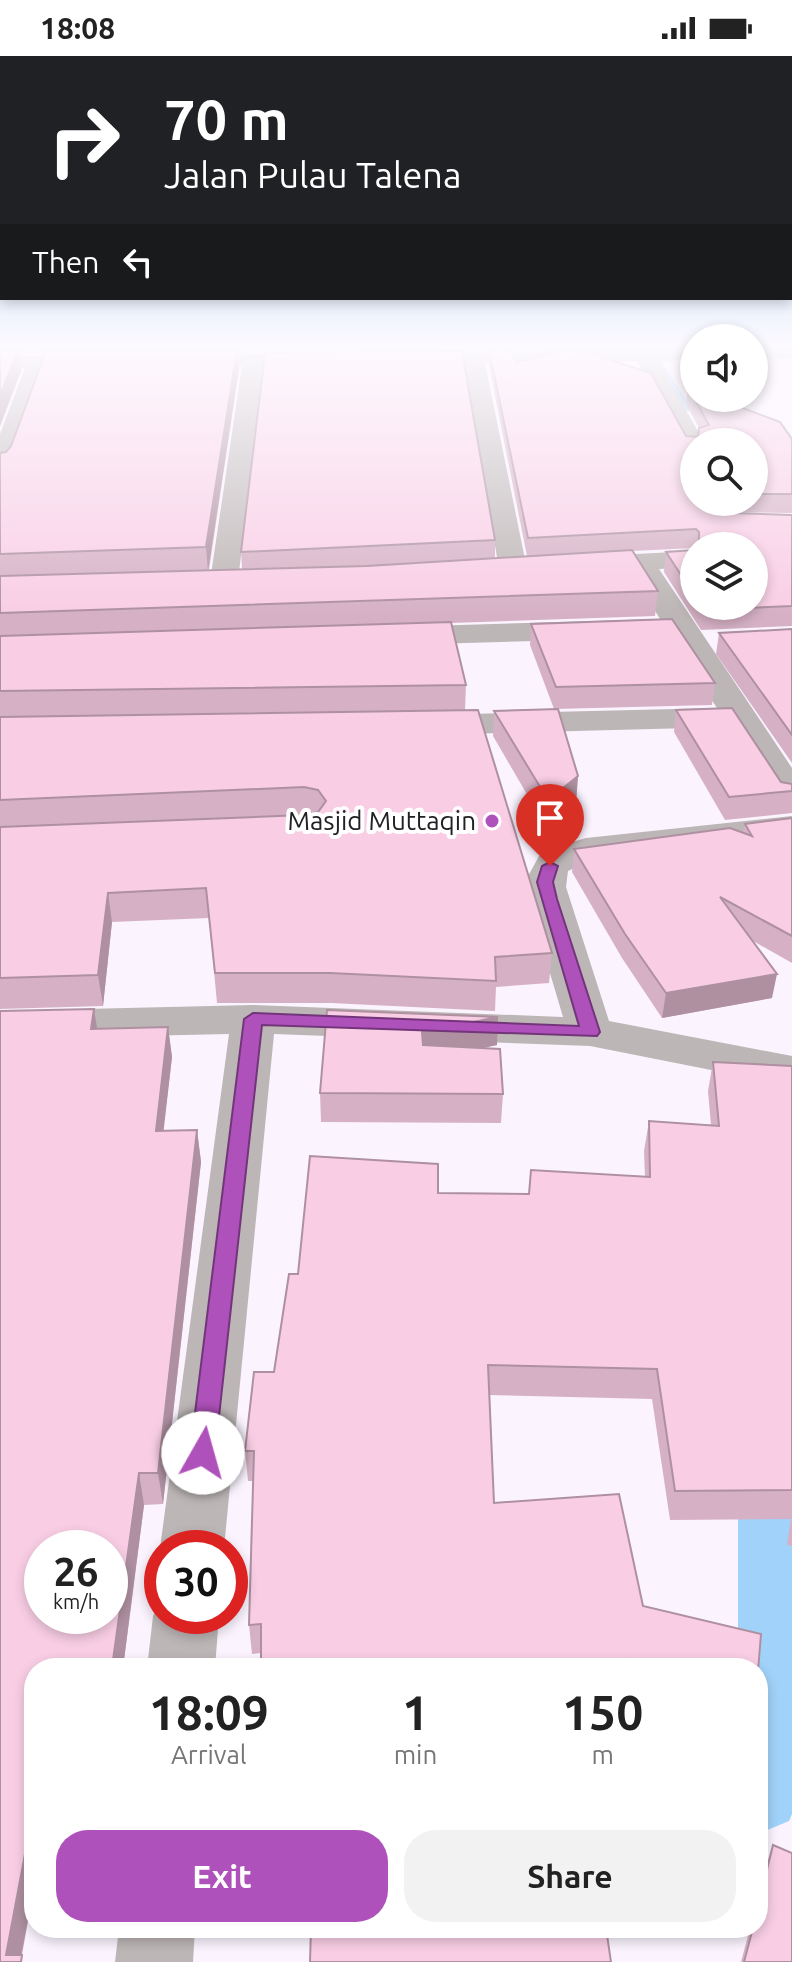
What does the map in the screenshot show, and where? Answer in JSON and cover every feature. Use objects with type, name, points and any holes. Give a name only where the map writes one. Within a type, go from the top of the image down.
[{"type":"street","points":[[0,466],[11,437]]},
{"type":"street","points":[[224,581],[243,437]]},
{"type":"street","points":[[488,437],[513,569]]},
{"type":"street","points":[[483,570],[680,560]]},
{"type":"street","points":[[640,562],[695,638],[792,795]]},
{"type":"street","points":[[195,582],[256,580]]},
{"type":"street","points":[[368,637],[695,638]]},
{"type":"street","points":[[386,726],[747,726],[792,732]]},
{"type":"street","points":[[590,1032],[548,899],[545,882],[550,866],[562,856],[586,850],[792,827]]},
{"type":"street","points":[[194,1530],[253,1019]]},
{"type":"street","points":[[0,1025],[253,1019],[590,1032],[792,1071]]},
{"type":"street","points":[[182,1658],[184,1634]]},
{"type":"street","points":[[154,1962],[156,1938]]},
{"type":"building","points":[[14,437],[223,437],[206,547],[0,554],[0,453],[11,446]]},
{"type":"building","points":[[255,437],[477,437],[495,540],[241,552]]},
{"type":"building","points":[[507,437],[680,437],[680,516],[792,515],[792,606],[768,607],[768,532],[699,532],[696,529],[528,538]]},
{"type":"building","points":[[768,437],[792,439],[792,494],[768,494]]},
{"type":"building","points":[[632,550],[658,591],[0,613],[0,576],[367,566]]},
{"type":"building","points":[[680,551],[680,574],[666,552]]},
{"type":"building","points":[[672,619],[715,683],[556,687],[531,624]]},
{"type":"building","points":[[451,622],[466,685],[0,691],[0,636]]},
{"type":"building","points":[[792,629],[792,735],[719,633]]},
{"type":"building","points":[[732,708],[781,782],[792,784],[792,791],[729,797],[676,710]]},
{"type":"building","points":[[558,709],[578,776],[548,800],[494,711]]},
{"type":"building","points":[[478,710],[552,953],[495,957],[496,981],[330,973],[215,973],[206,888],[108,893],[98,975],[0,978],[0,827],[304,815],[318,812],[326,801],[318,790],[304,787],[0,800],[0,717]]},
{"type":"building","points":[[792,818],[792,936],[720,897],[777,974],[666,993],[625,934],[574,849],[730,828],[752,836],[745,824]]},
{"type":"building","points":[[94,1009],[91,1029],[168,1027],[156,1131],[197,1130],[158,1473],[139,1473],[128,1552],[128,1530],[24,1530],[24,1634],[117,1634],[113,1658],[24,1658],[24,1859],[6,1955],[22,1955],[21,1962],[0,1962],[0,1011]]},
{"type":"building","points":[[327,1010],[498,1017],[422,1032],[423,1045],[500,1049],[503,1094],[320,1093]]},
{"type":"building","points":[[713,1062],[792,1066],[792,1490],[675,1491],[657,1369],[488,1365],[494,1503],[619,1494],[643,1606],[761,1634],[759,1658],[261,1658],[261,1624],[249,1625],[254,1451],[245,1451],[254,1372],[274,1372],[289,1274],[298,1274],[310,1156],[438,1164],[438,1193],[529,1194],[531,1170],[650,1177],[649,1121],[719,1126]]},
{"type":"building","points":[[773,1845],[792,1853],[792,1962],[744,1962],[750,1938],[768,1938],[768,1865]]},
{"type":"building","points":[[311,1938],[607,1938],[611,1962],[310,1962]]},
{"type":"waterway","points":[[768,1733],[780,1665],[774,1445]]},
{"type":"place","name":"Masjid Muttaqin","points":[[492,821]]},
{"type":"route","points":[[203,1453],[253,1019],[590,1032],[548,899],[545,882],[550,866]]}]
